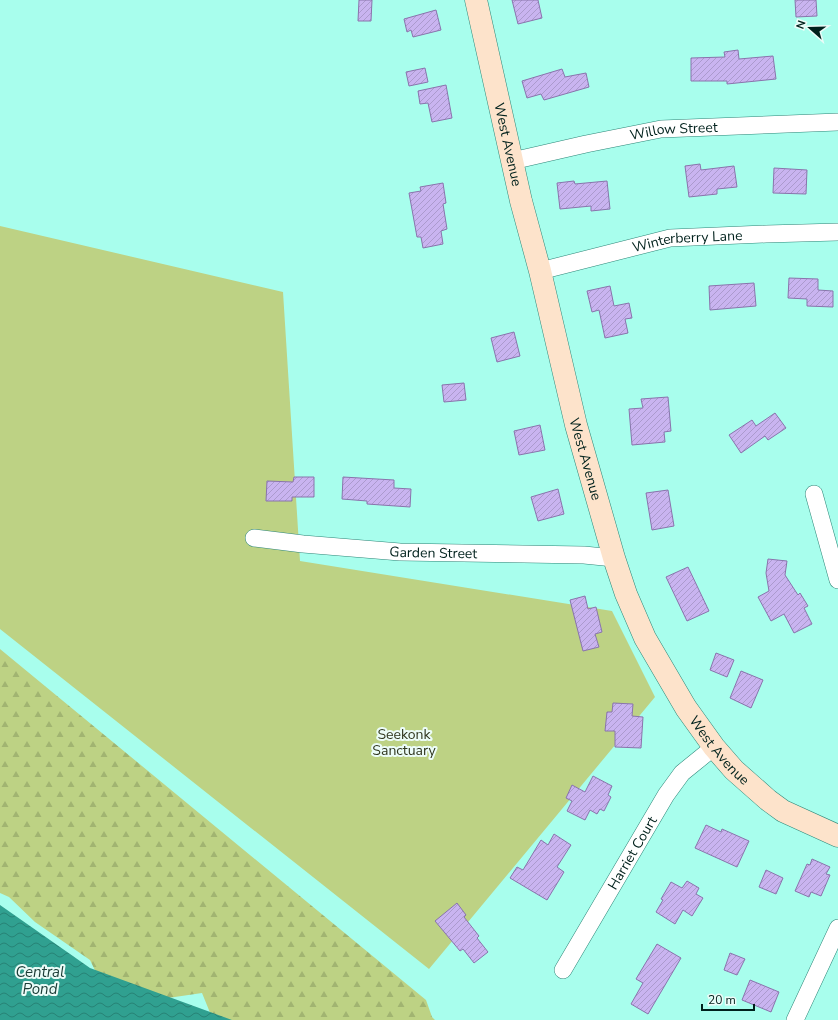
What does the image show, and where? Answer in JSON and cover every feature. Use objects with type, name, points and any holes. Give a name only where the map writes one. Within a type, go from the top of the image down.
[{"type":"street","name":"West Avenue","points":[[476,0],[521,201],[540,271],[576,425],[614,558],[626,594],[645,638],[686,708],[714,747],[734,770],[783,811],[838,836]]},
{"type":"street","name":"Willow Street","points":[[512,161],[661,129],[838,122]]},
{"type":"street","name":"Winterberry Lane","points":[[540,271],[670,238],[838,232]]},
{"type":"street","points":[[814,494],[838,580]]},
{"type":"street","name":"Garden Street","points":[[254,538],[303,544],[400,552],[584,555],[614,558]]},
{"type":"street","name":"Harriet Court","points":[[564,970],[666,795],[682,773],[714,747]]},
{"type":"street","points":[[795,1020],[838,928]]},
{"type":"green space","name":"Seekonk Sanctuary","points":[[0,226],[283,292],[300,561],[612,611],[655,697],[429,969],[0,629]]},
{"type":"green space","points":[[0,649],[426,1000],[432,1017],[435,1020],[213,1020],[202,993],[168,998],[106,993],[90,960],[35,922],[9,897],[0,893]]},
{"type":"water","name":"Central Pond","points":[[0,905],[90,968],[232,1020],[0,1020]]},
{"type":"building","points":[[359,0],[372,0],[371,21],[358,21]]},
{"type":"building","points":[[512,0],[538,0],[542,18],[518,24]]},
{"type":"building","points":[[795,0],[816,0],[817,16],[796,17]]},
{"type":"building","points":[[436,10],[441,30],[413,37],[411,30],[407,32],[404,19]]},
{"type":"building","points":[[738,50],[739,59],[773,56],[776,79],[727,84],[727,81],[691,81],[691,58],[725,57],[724,52]]},
{"type":"building","points":[[425,68],[428,82],[409,86],[406,72]]},
{"type":"building","points":[[562,69],[565,77],[586,73],[589,87],[544,100],[541,94],[527,98],[522,81]]},
{"type":"building","points":[[446,85],[452,118],[432,122],[428,103],[420,104],[418,91]]},
{"type":"building","points":[[700,164],[701,170],[734,166],[737,187],[717,189],[717,194],[689,197],[685,166]]},
{"type":"building","points":[[774,168],[807,170],[806,194],[773,193]]},
{"type":"building","points":[[574,181],[575,184],[607,181],[610,209],[591,211],[591,206],[560,209],[557,183]]},
{"type":"building","points":[[443,183],[446,203],[443,204],[447,229],[441,231],[443,244],[423,248],[421,237],[417,237],[409,193],[421,191],[420,187]]},
{"type":"building","points":[[789,278],[818,279],[818,290],[833,291],[833,307],[807,306],[807,299],[788,298]]},
{"type":"building","points":[[754,283],[756,306],[710,310],[709,286]]},
{"type":"building","points":[[610,286],[614,306],[629,303],[632,318],[625,319],[628,333],[605,338],[599,310],[592,312],[587,291]]},
{"type":"building","points":[[514,332],[520,356],[497,362],[491,338]]},
{"type":"building","points":[[464,383],[466,400],[444,402],[442,385]]},
{"type":"building","points":[[668,397],[671,431],[664,432],[665,442],[632,445],[629,409],[643,408],[641,399]]},
{"type":"building","points":[[775,413],[786,428],[768,440],[765,436],[741,453],[729,435],[752,420],[756,426]]},
{"type":"building","points":[[540,425],[545,450],[519,455],[514,431]]},
{"type":"building","points":[[294,477],[314,477],[314,497],[292,497],[292,501],[266,501],[267,481],[293,482]]},
{"type":"building","points":[[343,477],[394,480],[394,488],[411,489],[410,507],[367,504],[367,501],[342,499]]},
{"type":"building","points":[[558,489],[564,514],[538,521],[531,497]]},
{"type":"building","points":[[668,490],[674,526],[652,530],[646,493]]},
{"type":"building","points":[[768,559],[787,561],[785,575],[798,595],[800,593],[808,606],[804,608],[812,624],[794,633],[784,614],[771,621],[758,597],[769,591],[766,573]]},
{"type":"building","points":[[688,567],[709,611],[687,621],[666,577]]},
{"type":"building","points":[[585,596],[588,609],[596,607],[602,632],[595,634],[599,647],[583,651],[570,600]]},
{"type":"building","points":[[716,653],[734,660],[727,677],[710,670]]},
{"type":"building","points":[[741,671],[763,680],[751,708],[730,698]]},
{"type":"building","points":[[613,703],[633,704],[632,716],[643,717],[641,748],[615,747],[615,731],[605,731],[607,712],[612,712]]},
{"type":"building","points":[[593,776],[612,786],[608,795],[611,797],[604,811],[600,809],[597,814],[590,810],[585,820],[567,811],[572,801],[566,798],[572,785],[585,792]]},
{"type":"building","points":[[706,825],[721,832],[722,829],[749,841],[737,867],[695,848]]},
{"type":"building","points":[[554,834],[571,845],[557,867],[564,872],[547,900],[510,878],[517,867],[523,870],[541,840],[548,845]]},
{"type":"building","points":[[812,859],[830,867],[826,874],[830,875],[821,896],[811,892],[809,897],[795,891],[807,864],[810,865]]},
{"type":"building","points":[[766,870],[783,878],[776,894],[759,887]]},
{"type":"building","points":[[687,881],[699,888],[696,894],[703,898],[692,916],[683,910],[675,924],[656,912],[663,900],[661,899],[671,882],[682,888]]},
{"type":"building","points":[[457,903],[466,915],[464,917],[479,936],[477,938],[488,952],[474,963],[463,949],[460,951],[435,921]]},
{"type":"building","points":[[657,944],[681,958],[648,1014],[631,1004],[643,983],[636,979]]},
{"type":"building","points":[[730,953],[745,959],[737,975],[724,970]]},
{"type":"building","points":[[750,980],[779,992],[771,1012],[742,1000]]}]
